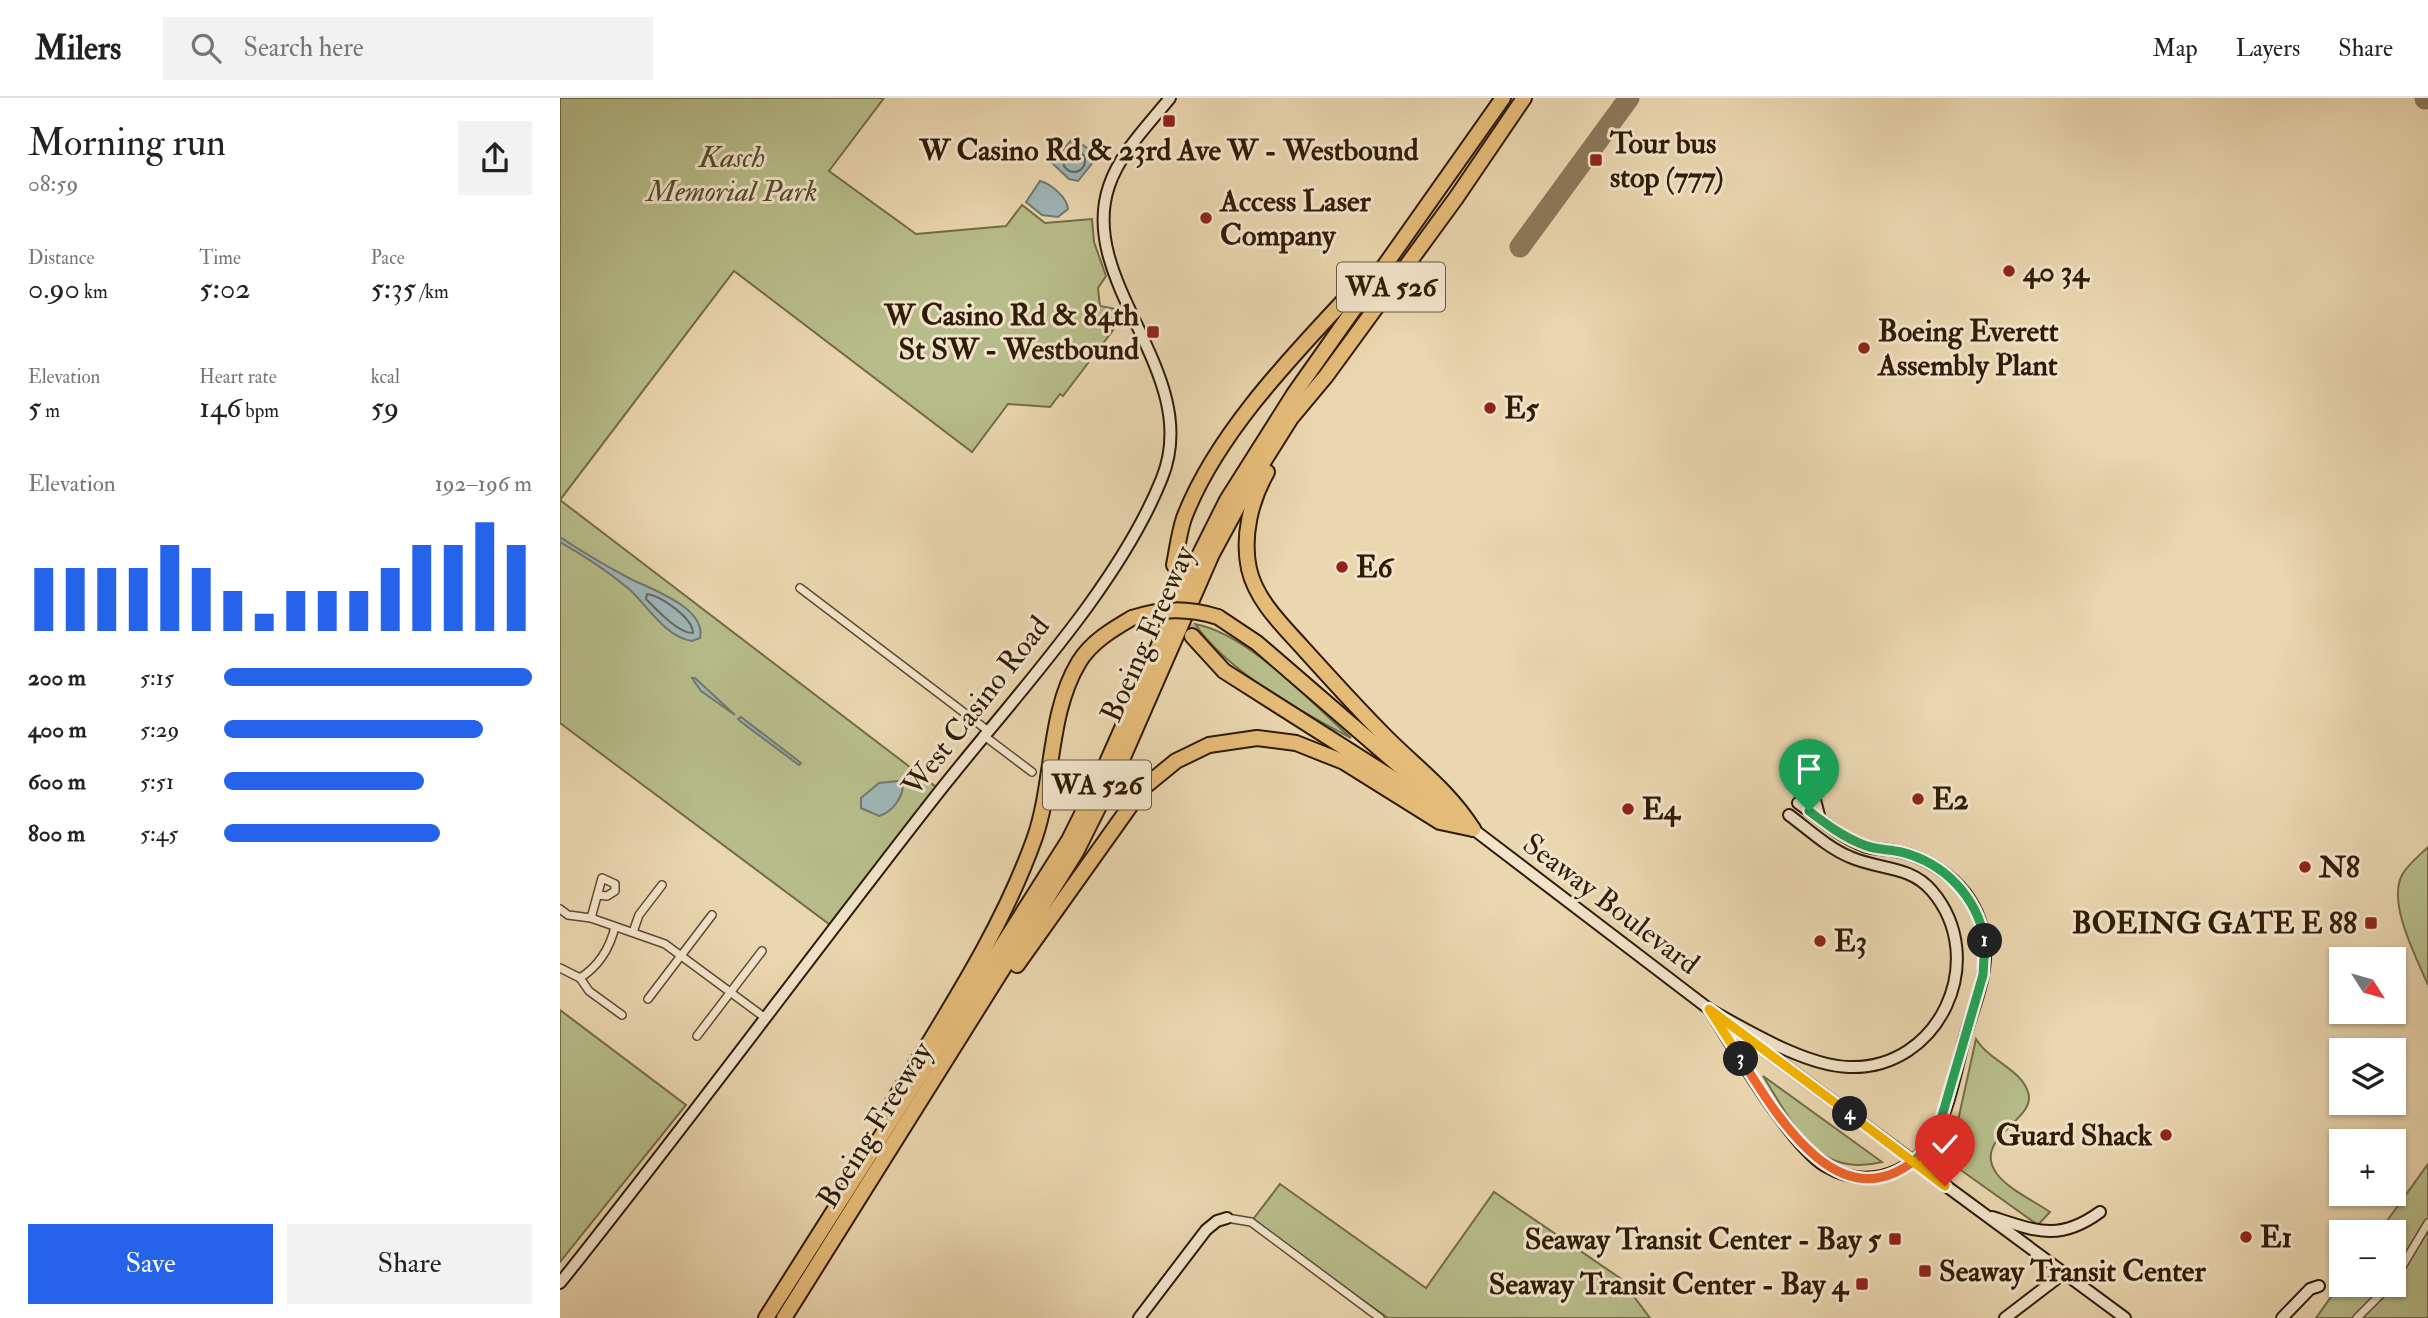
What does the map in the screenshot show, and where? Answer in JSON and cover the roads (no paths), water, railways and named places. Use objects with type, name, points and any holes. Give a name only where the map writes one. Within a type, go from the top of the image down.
[{"type":"highway","name":"Boeing Freeway","points":[[765,1318],[1048,876],[1100,778],[1195,564],[1227,500],[1294,394],[1401,238],[1503,98]]},
{"type":"highway","name":"Boeing Freeway","points":[[785,1318],[1076,852],[1121,762],[1230,519],[1291,418],[1326,376],[1456,198],[1524,98]]},
{"type":"highway","points":[[1456,198],[1533,98]]},
{"type":"highway","points":[[1174,565],[1184,519],[1221,449],[1308,340],[1401,238]]},
{"type":"highway","points":[[1326,376],[1260,485],[1249,524],[1250,569],[1256,588],[1280,622],[1387,738],[1455,801],[1473,829]]},
{"type":"highway","points":[[765,1318],[974,967],[1003,911],[1035,836],[1064,699],[1080,659],[1112,629],[1132,618],[1172,610],[1191,610],[1218,618],[1257,643],[1473,829]]},
{"type":"highway","points":[[1192,636],[1224,671],[1473,829]]},
{"type":"highway","points":[[940,1073],[1143,788],[1158,773],[1192,752],[1243,739],[1296,743],[1344,762],[1440,822],[1473,829]]},
{"type":"street","name":"West Casino Road","points":[[560,1283],[1109,573],[1147,510],[1167,463],[1172,442],[1166,394],[1108,252],[1104,206],[1117,167],[1170,98]]},
{"type":"street","points":[[800,588],[1032,772]]},
{"type":"street","points":[[1818,775],[1814,796],[1820,819]]},
{"type":"street","points":[[1709,1009],[1804,1147],[1824,1165],[1849,1175],[1876,1177],[1903,1168],[1932,1142],[1983,975],[1986,952],[1982,929],[1967,895],[1951,878],[1912,856],[1864,845],[1797,803]]},
{"type":"street","points":[[1709,1009],[1803,1055],[1833,1066],[1860,1067],[1887,1061],[1912,1049],[1938,1023],[1951,1000],[1957,970],[1956,942],[1947,915],[1933,892],[1903,870],[1850,858],[1788,815]]},
{"type":"street","name":"Seaway Boulevard","points":[[1473,829],[1709,1009],[2125,1318]]},
{"type":"street","points":[[633,932],[639,915],[662,885]]},
{"type":"street","points":[[591,918],[598,895]]},
{"type":"street","points":[[560,909],[568,915],[591,918],[665,944],[764,1017]]},
{"type":"street","points":[[648,999],[712,915]]},
{"type":"street","points":[[580,978],[600,959],[611,942],[615,927]]},
{"type":"street","points":[[697,1035],[762,951]]},
{"type":"street","points":[[560,968],[580,978],[589,990],[621,1015]]},
{"type":"street","points":[[1983,1214],[2051,1233],[2085,1223],[2100,1212]]},
{"type":"street","points":[[1139,1318],[1206,1230],[1217,1221],[1227,1218],[1251,1222],[1380,1318]]},
{"type":"street","points":[[2406,1260],[2428,1223]]},
{"type":"street","points":[[2005,1318],[2064,1273]]},
{"type":"street","points":[[2282,1318],[2310,1289],[2319,1286]]},
{"type":"street","points":[[2357,1318],[2377,1297]]},
{"type":"water","points":[[1073,138],[1098,156],[1078,181],[1069,179],[1052,163]]},
{"type":"water","points":[[1040,181],[1053,188],[1067,204],[1068,209],[1058,217],[1042,215],[1026,202]]},
{"type":"water","points":[[560,537],[609,567],[685,607],[700,627],[700,638],[692,641],[673,633],[657,620],[629,589],[560,542]]},
{"type":"water","points":[[692,678],[695,678],[735,715],[701,691]]},
{"type":"water","points":[[741,717],[801,763],[799,765],[740,721],[738,719]]},
{"type":"water","points":[[903,782],[902,793],[889,811],[879,816],[861,808],[861,798],[879,783]]},
{"type":"tunnel","points":[[1174,565],[1178,604],[1192,636]]},
{"type":"place","name":"W Casino Rd & 23rd Ave W - Westbound","points":[[1169,121]]},
{"type":"place","name":"Tour bus stop (777)","points":[[1596,160]]},
{"type":"place","name":"Access Laser Company","points":[[1206,218]]},
{"type":"place","name":"40 34","points":[[2009,271]]},
{"type":"place","name":"W Casino Rd & 84th St SW - Westbound","points":[[1153,332]]},
{"type":"place","name":"Boeing Everett Assembly Plant","points":[[1864,348]]},
{"type":"place","name":"E5","points":[[1490,408]]},
{"type":"place","name":"E6","points":[[1342,567]]},
{"type":"place","name":"E2","points":[[1918,799]]},
{"type":"place","name":"E4","points":[[1628,809]]},
{"type":"place","name":"N8","points":[[2305,867]]},
{"type":"place","name":"BOEING GATE E 88","points":[[2371,923]]},
{"type":"place","name":"E3","points":[[1820,941]]},
{"type":"place","name":"Guard Shack","points":[[2166,1135]]},
{"type":"place","name":"E1","points":[[2246,1237]]},
{"type":"place","name":"Seaway Transit Center - Bay 5","points":[[1895,1239]]},
{"type":"place","name":"Seaway Transit Center","points":[[1925,1271]]},
{"type":"place","name":"Seaway Transit Center - Bay 4","points":[[1862,1284]]},
{"type":"park label","name":"Kasch Memorial Park","points":[[732,174]]}]
